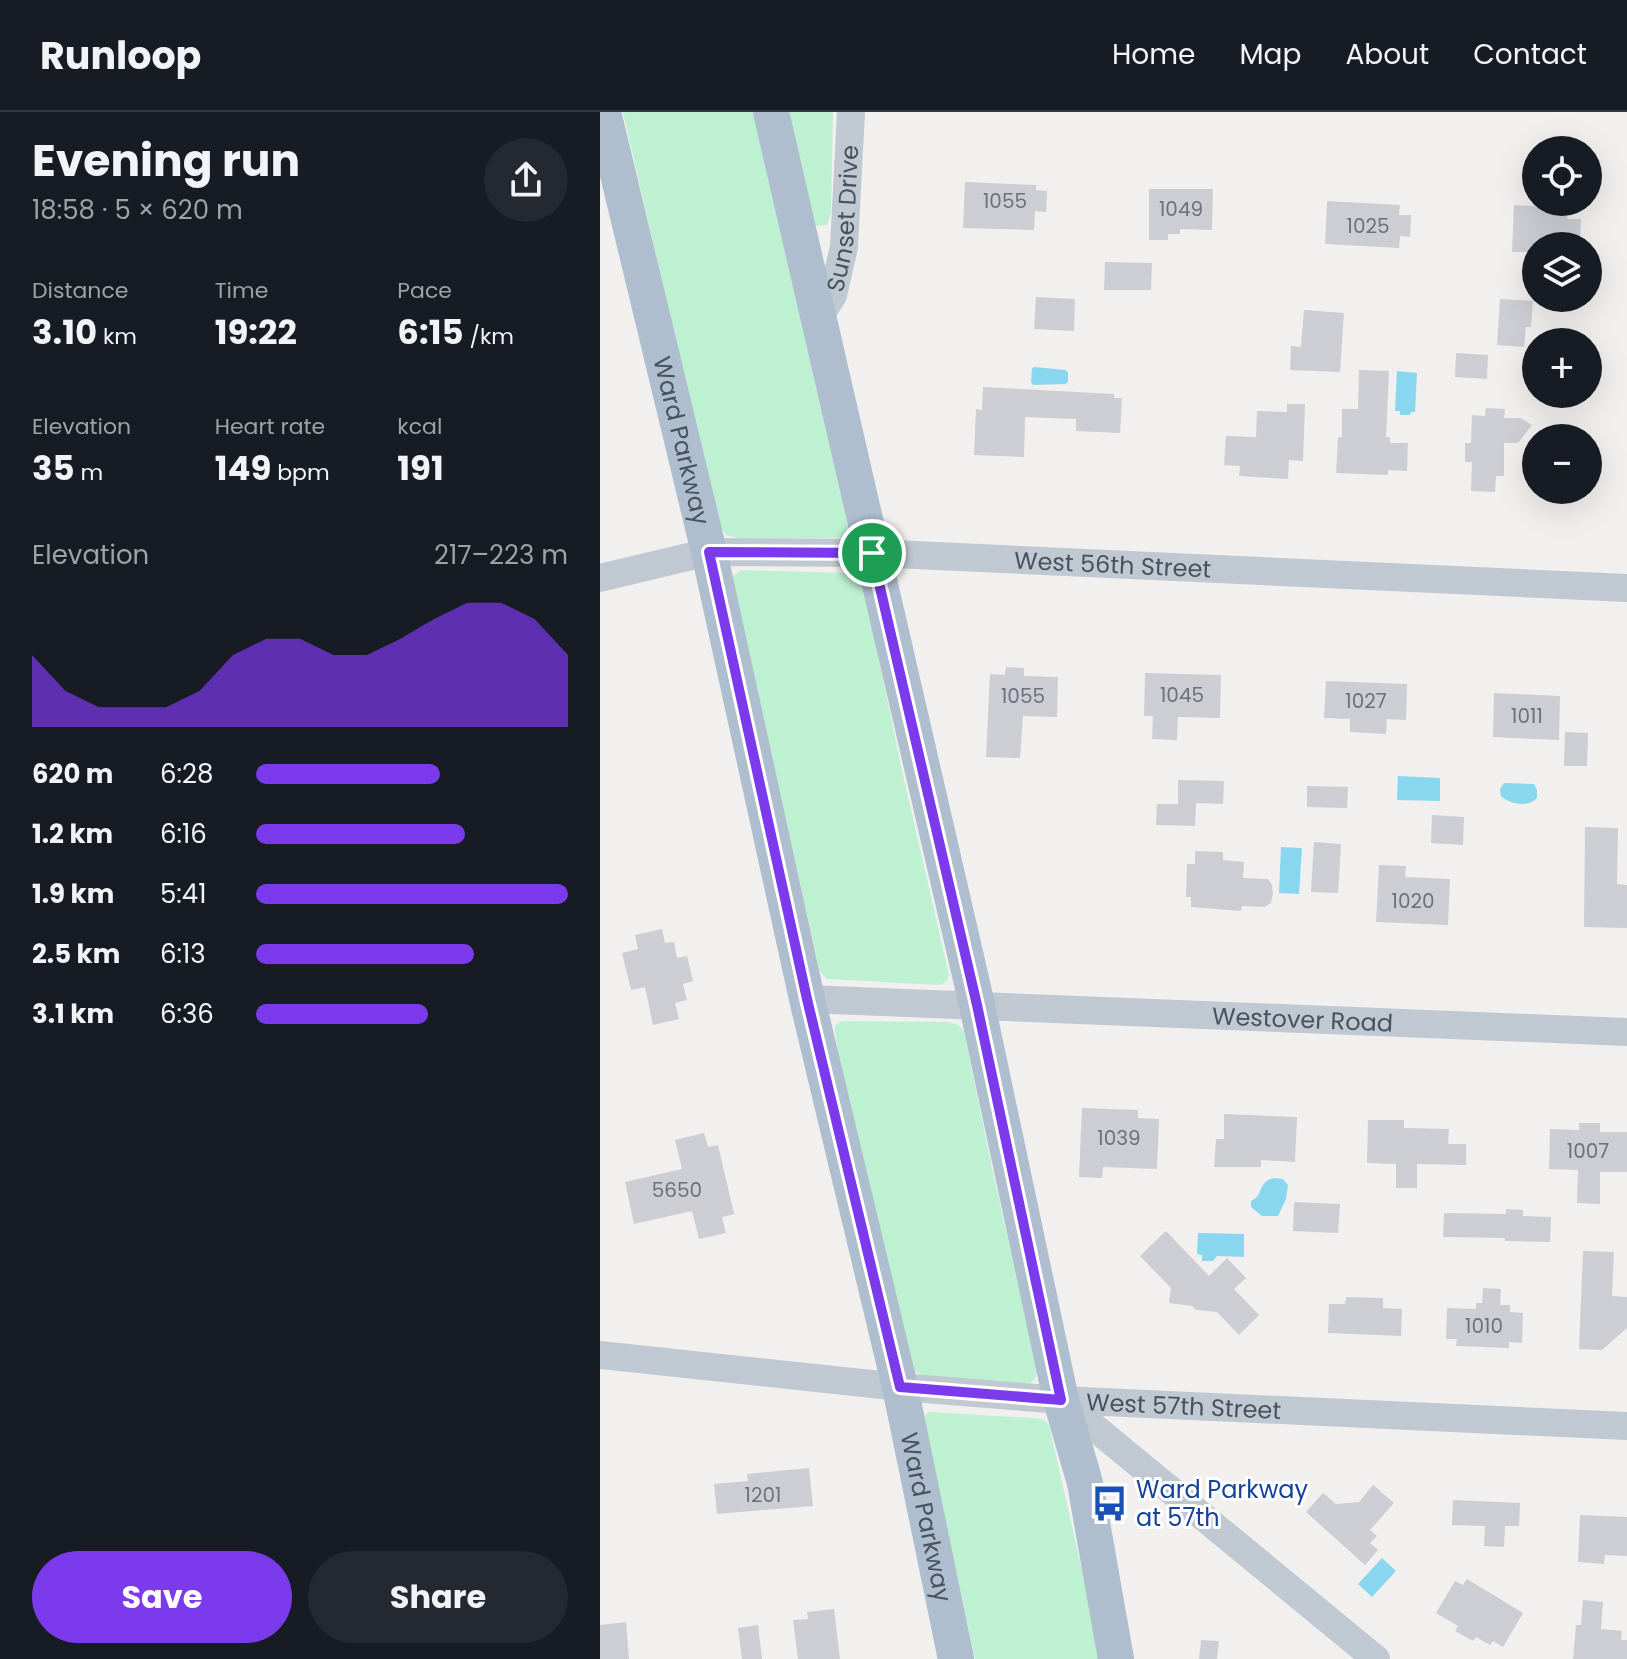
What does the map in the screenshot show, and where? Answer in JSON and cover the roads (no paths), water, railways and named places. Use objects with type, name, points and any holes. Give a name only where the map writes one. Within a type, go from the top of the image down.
[{"type":"main road","name":"Ward Parkway","points":[[603,112],[709,552],[807,999],[900,1387],[956,1659]]},
{"type":"main road","points":[[771,112],[977,1005],[1061,1400],[1085,1483],[1116,1659]]},
{"type":"street","name":"Sunset Drive","points":[[818,319],[833,295],[844,247],[851,112]]},
{"type":"street","name":"West 56th Street","points":[[600,578],[709,552],[872,553],[1627,588]]},
{"type":"street","name":"Westover Road","points":[[807,999],[1627,1032]]},
{"type":"street","name":"West 57th Street","points":[[600,1355],[900,1387],[1061,1400],[1627,1426]]},
{"type":"street","points":[[1061,1400],[1376,1659]]},
{"type":"water","points":[[1034,367],[1065,370],[1068,372],[1068,382],[1033,385]]},
{"type":"water","points":[[1397,371],[1417,373],[1415,412],[1410,415],[1400,415],[1400,411],[1395,411]]},
{"type":"water","points":[[1398,776],[1440,778],[1440,801],[1397,800]]},
{"type":"water","points":[[1504,783],[1534,784],[1537,798],[1524,804],[1509,801],[1501,796],[1500,789]]},
{"type":"water","points":[[1281,847],[1302,848],[1299,894],[1279,893]]},
{"type":"water","points":[[1283,1179],[1288,1185],[1286,1199],[1278,1216],[1262,1216],[1251,1207],[1251,1201],[1268,1180]]},
{"type":"water","points":[[1198,1233],[1244,1234],[1244,1257],[1217,1256],[1213,1261],[1202,1261],[1202,1255],[1197,1254]]},
{"type":"water","points":[[1382,1558],[1396,1571],[1372,1597],[1358,1584]]},
{"type":"place","name":"Ward Parkway at 57th","points":[[1110,1503]]}]
